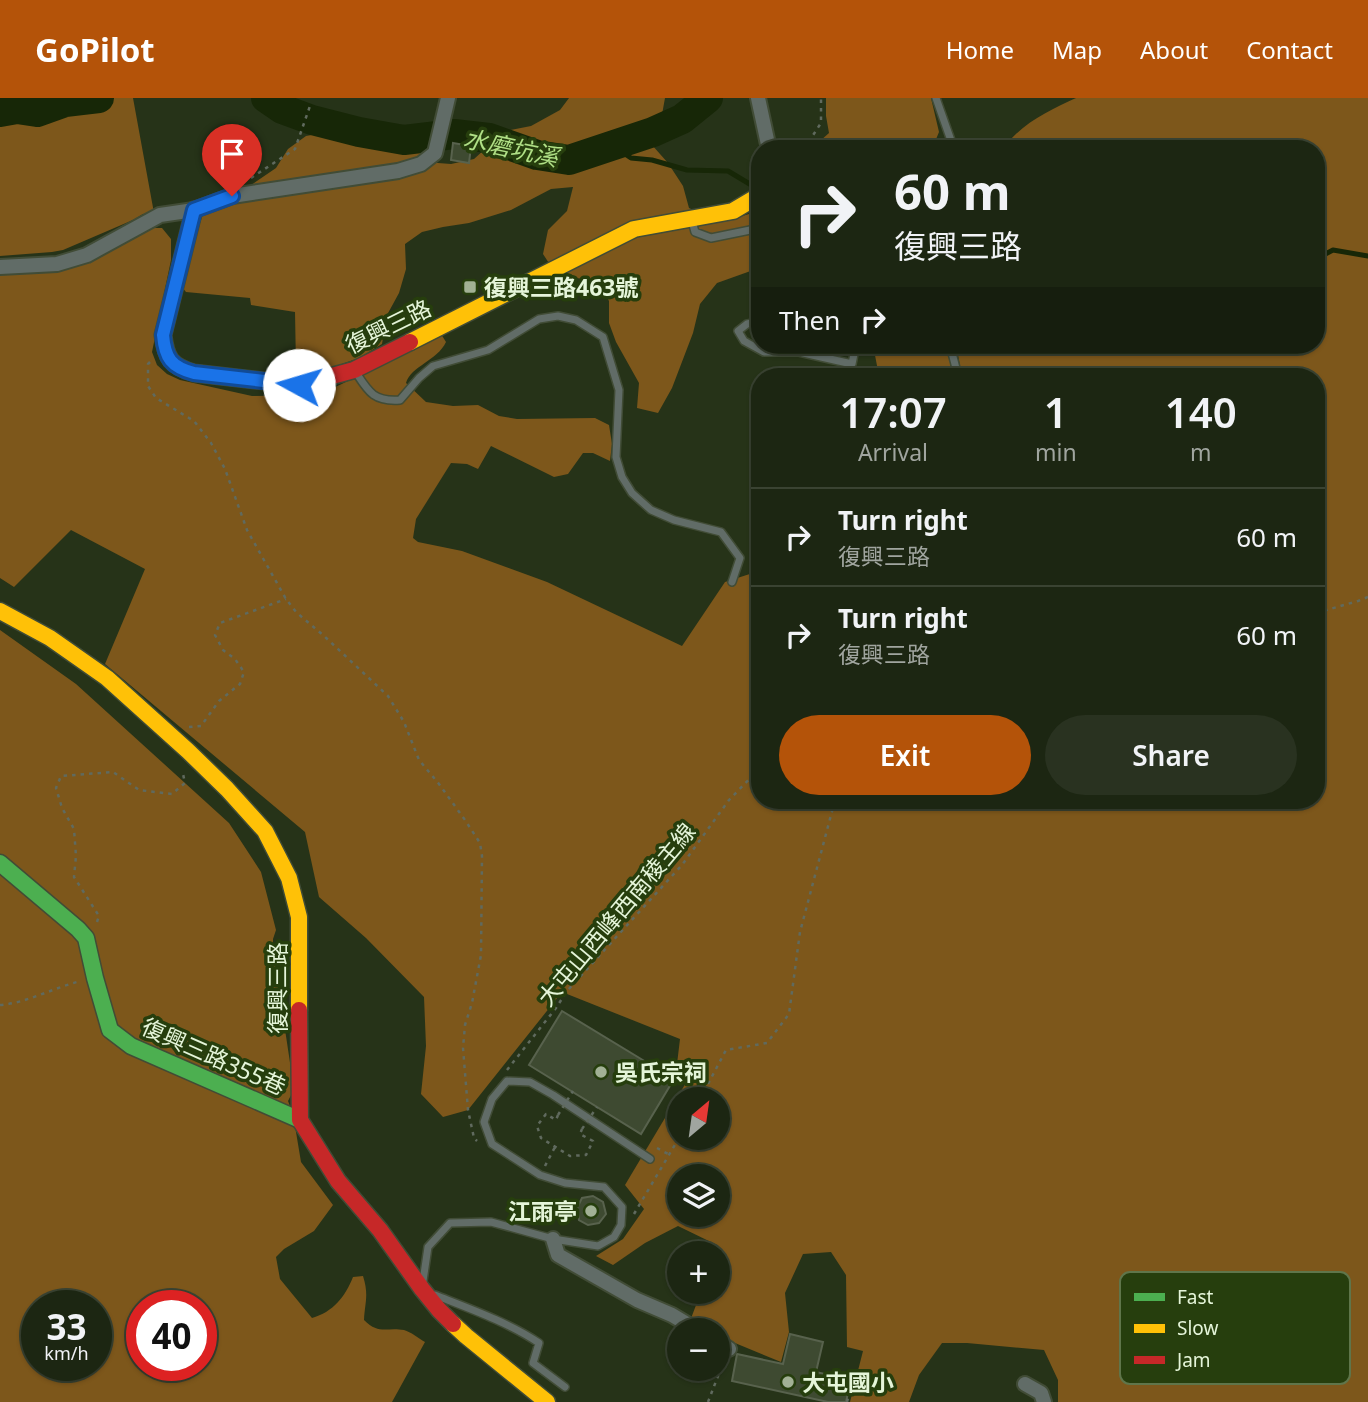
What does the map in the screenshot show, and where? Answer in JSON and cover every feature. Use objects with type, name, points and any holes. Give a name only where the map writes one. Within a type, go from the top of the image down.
[{"type":"street","points":[[0,267],[57,264],[87,255],[160,215],[194,210],[232,196],[398,171],[421,164],[435,152],[448,98]]},
{"type":"street","points":[[758,98],[767,140]]},
{"type":"street","name":"復興三路","points":[[164,352],[182,370],[194,373],[299,385],[354,370],[634,229],[733,211],[751,200]]},
{"type":"street","points":[[164,352],[163,335],[194,210]]},
{"type":"street","name":"復興三路","points":[[0,611],[50,638],[107,678],[188,751],[265,831],[289,878],[299,917],[300,1120]]},
{"type":"street","points":[[0,863],[79,929],[86,938]]},
{"type":"street","name":"復興三路355巷","points":[[86,938],[94,978],[110,1030],[131,1046],[300,1120]]},
{"type":"street","points":[[300,1120],[338,1181],[380,1230],[439,1310],[466,1336],[547,1402]]},
{"type":"street","points":[[553,1239],[558,1255],[637,1300],[677,1318]]},
{"type":"street","points":[[1024,1384],[1041,1393],[1044,1402]]},
{"type":"lane","points":[[936,98],[951,140]]},
{"type":"lane","points":[[691,217],[695,232],[711,238],[751,230]]},
{"type":"lane","points":[[354,370],[367,389],[384,401],[400,400],[419,377],[433,366],[488,350],[539,319],[558,316],[576,320],[603,338],[619,390],[617,457],[622,477],[632,493],[651,510],[674,520],[721,532],[740,558],[732,582]]},
{"type":"lane","points":[[751,323],[738,331],[744,341],[751,345]]},
{"type":"lane","points":[[817,354],[852,364],[854,354]]},
{"type":"lane","points":[[565,1387],[533,1363],[539,1343],[529,1336],[422,1289],[428,1247],[450,1223],[491,1222],[553,1239],[598,1246],[614,1237],[621,1225],[621,1208],[604,1187],[565,1183],[540,1175],[492,1144],[484,1122],[492,1099],[507,1082],[530,1082],[650,1159]]},
{"type":"path","points":[[810,140],[821,123],[821,98]]},
{"type":"path","points":[[255,174],[295,149],[310,106]]},
{"type":"path","points":[[164,352],[148,364],[148,386],[156,398],[194,421],[211,443],[225,469],[247,530],[286,599],[296,612],[388,696],[404,722],[419,760],[480,843],[481,955],[465,1025],[463,1048],[468,1110],[474,1138],[481,1145],[492,1144]]},
{"type":"path","points":[[1325,610],[1368,597]]},
{"type":"path","points":[[168,733],[175,728],[201,726],[219,701],[240,684],[244,672],[235,659],[223,650],[215,635],[220,623],[286,599]]},
{"type":"path","points":[[86,938],[93,934],[99,916],[74,877],[74,829],[62,808],[56,788],[61,776],[113,772],[139,790],[172,794],[184,783],[180,759],[188,751]]},
{"type":"path","name":"大屯山西峰西南稜主線","points":[[507,1082],[503,1074],[567,991],[682,866],[729,800],[751,777]]},
{"type":"path","points":[[706,1087],[726,1050],[767,1043],[789,1014],[800,932],[833,809]]},
{"type":"path","points":[[0,1005],[14,1004],[94,978]]},
{"type":"path","points":[[573,1091],[556,1120],[546,1114],[537,1126],[541,1138],[570,1156],[586,1155],[593,1141],[580,1134],[597,1107]]},
{"type":"path","points":[[540,1175],[555,1147]]},
{"type":"path","points":[[621,1225],[629,1222],[672,1150]]},
{"type":"path","points":[[847,1402],[855,1369]]},
{"type":"path","points":[[708,1402],[714,1381]]},
{"type":"shaded area","points":[[0,98],[133,98],[154,213],[143,214],[63,250],[0,256]]},
{"type":"shaded area","points":[[569,98],[665,98],[652,145],[683,186],[689,208],[714,220],[751,213],[751,271],[717,283],[700,304],[693,333],[672,388],[658,413],[637,408],[639,383],[616,342],[609,323],[609,301],[598,282],[556,274],[543,254],[548,230],[567,211],[573,187],[551,189],[511,210],[469,223],[422,232],[405,244],[406,269],[399,293],[387,315],[382,344],[359,358],[333,367],[296,367],[295,312],[251,305],[250,298],[186,292],[182,287],[203,213],[234,201],[276,168],[288,149],[306,136],[363,120],[395,128],[425,147],[425,162],[451,164],[474,159],[505,131],[531,126],[560,110]]},
{"type":"shaded area","points":[[826,98],[931,98],[939,132],[936,140],[821,140],[829,133]]},
{"type":"shaded area","points":[[1076,98],[1368,98],[1368,1402],[1058,1402],[1058,1380],[1044,1350],[942,1343],[919,1375],[909,1402],[850,1402],[863,1351],[847,1347],[846,1275],[831,1252],[803,1254],[785,1293],[789,1332],[781,1362],[730,1341],[730,1318],[691,1318],[696,1304],[730,1304],[730,1241],[709,1241],[680,1227],[730,1227],[730,1164],[667,1164],[667,1227],[676,1227],[645,1243],[613,1265],[596,1256],[623,1239],[644,1209],[625,1185],[667,1115],[667,1150],[730,1150],[730,1087],[683,1087],[690,1076],[677,1064],[680,1039],[562,992],[468,1110],[443,1117],[421,1094],[426,1046],[424,997],[366,938],[319,897],[305,832],[105,664],[145,569],[71,530],[14,587],[0,578],[0,274],[59,270],[93,260],[149,228],[162,228],[171,239],[171,260],[152,352],[157,365],[180,380],[252,396],[319,395],[441,334],[446,342],[442,349],[413,372],[406,383],[426,402],[453,406],[478,405],[499,416],[517,419],[595,418],[609,425],[612,444],[610,461],[593,453],[583,453],[568,474],[554,477],[491,446],[478,469],[467,464],[451,463],[416,519],[413,538],[418,542],[462,551],[547,582],[682,646],[725,582],[751,574],[751,809],[1325,809],[1325,368],[960,368],[958,354],[1325,354],[1325,140],[1010,140],[1027,125]]},
{"type":"shaded area","points":[[875,354],[948,354],[951,368],[877,368]]},
{"type":"shaded area","points":[[0,630],[76,684],[229,823],[261,872],[276,930],[273,950],[294,1089],[288,1101],[293,1114],[301,1162],[333,1205],[314,1231],[276,1257],[280,1279],[312,1318],[337,1303],[353,1277],[363,1276],[366,1294],[364,1320],[379,1329],[407,1331],[425,1342],[392,1402],[0,1402]]},
{"type":"building","points":[[453,143],[471,146],[469,163],[451,160]]},
{"type":"building","name":"吳氏宗祠","points":[[562,1011],[674,1079],[641,1134],[529,1065]]},
{"type":"building","name":"江雨亭","points":[[593,1196],[603,1202],[606,1214],[599,1223],[588,1225],[579,1220],[577,1208],[582,1198]]},
{"type":"building","points":[[790,1334],[823,1342],[816,1372],[851,1380],[846,1402],[828,1402],[732,1381],[737,1354],[783,1364]]},
{"type":"waterway","name":"水磨坑溪","points":[[0,112],[17,109],[37,112],[65,102],[99,98]]},
{"type":"waterway","name":"水磨坑溪","points":[[266,98],[282,109],[312,120],[359,132],[404,140],[454,134],[489,138],[537,155],[569,160],[653,132],[682,119],[708,98]]},
{"type":"waterway","points":[[613,146],[631,158],[652,160],[687,170],[728,171],[751,185]]},
{"type":"waterway","points":[[1325,254],[1333,250],[1368,256]]},
{"type":"traffic: fast","points":[[0,863],[86,938],[110,1030],[131,1046],[300,1120]]},
{"type":"traffic: slow","points":[[410,342],[634,229],[733,211],[751,200]]},
{"type":"traffic: slow","points":[[0,611],[50,638],[107,678],[188,751],[265,831],[289,878],[299,917],[299,1010]]},
{"type":"traffic: slow","points":[[453,1324],[547,1402]]},
{"type":"traffic: jam","points":[[194,210],[163,335],[168,356],[175,364],[194,373],[299,385],[354,370],[410,342]]},
{"type":"traffic: jam","points":[[299,1010],[300,1120],[338,1181],[380,1230],[422,1289],[453,1324]]},
{"type":"place","name":"復興三路463號","points":[[470,287]]},
{"type":"place","name":"吳氏宗祠","points":[[601,1072]]},
{"type":"place","name":"江雨亭","points":[[591,1211]]},
{"type":"place","name":"大屯國小","points":[[788,1382]]},
{"type":"route","points":[[232,196],[194,210],[163,335],[164,352],[182,370],[194,373],[299,385]]}]
